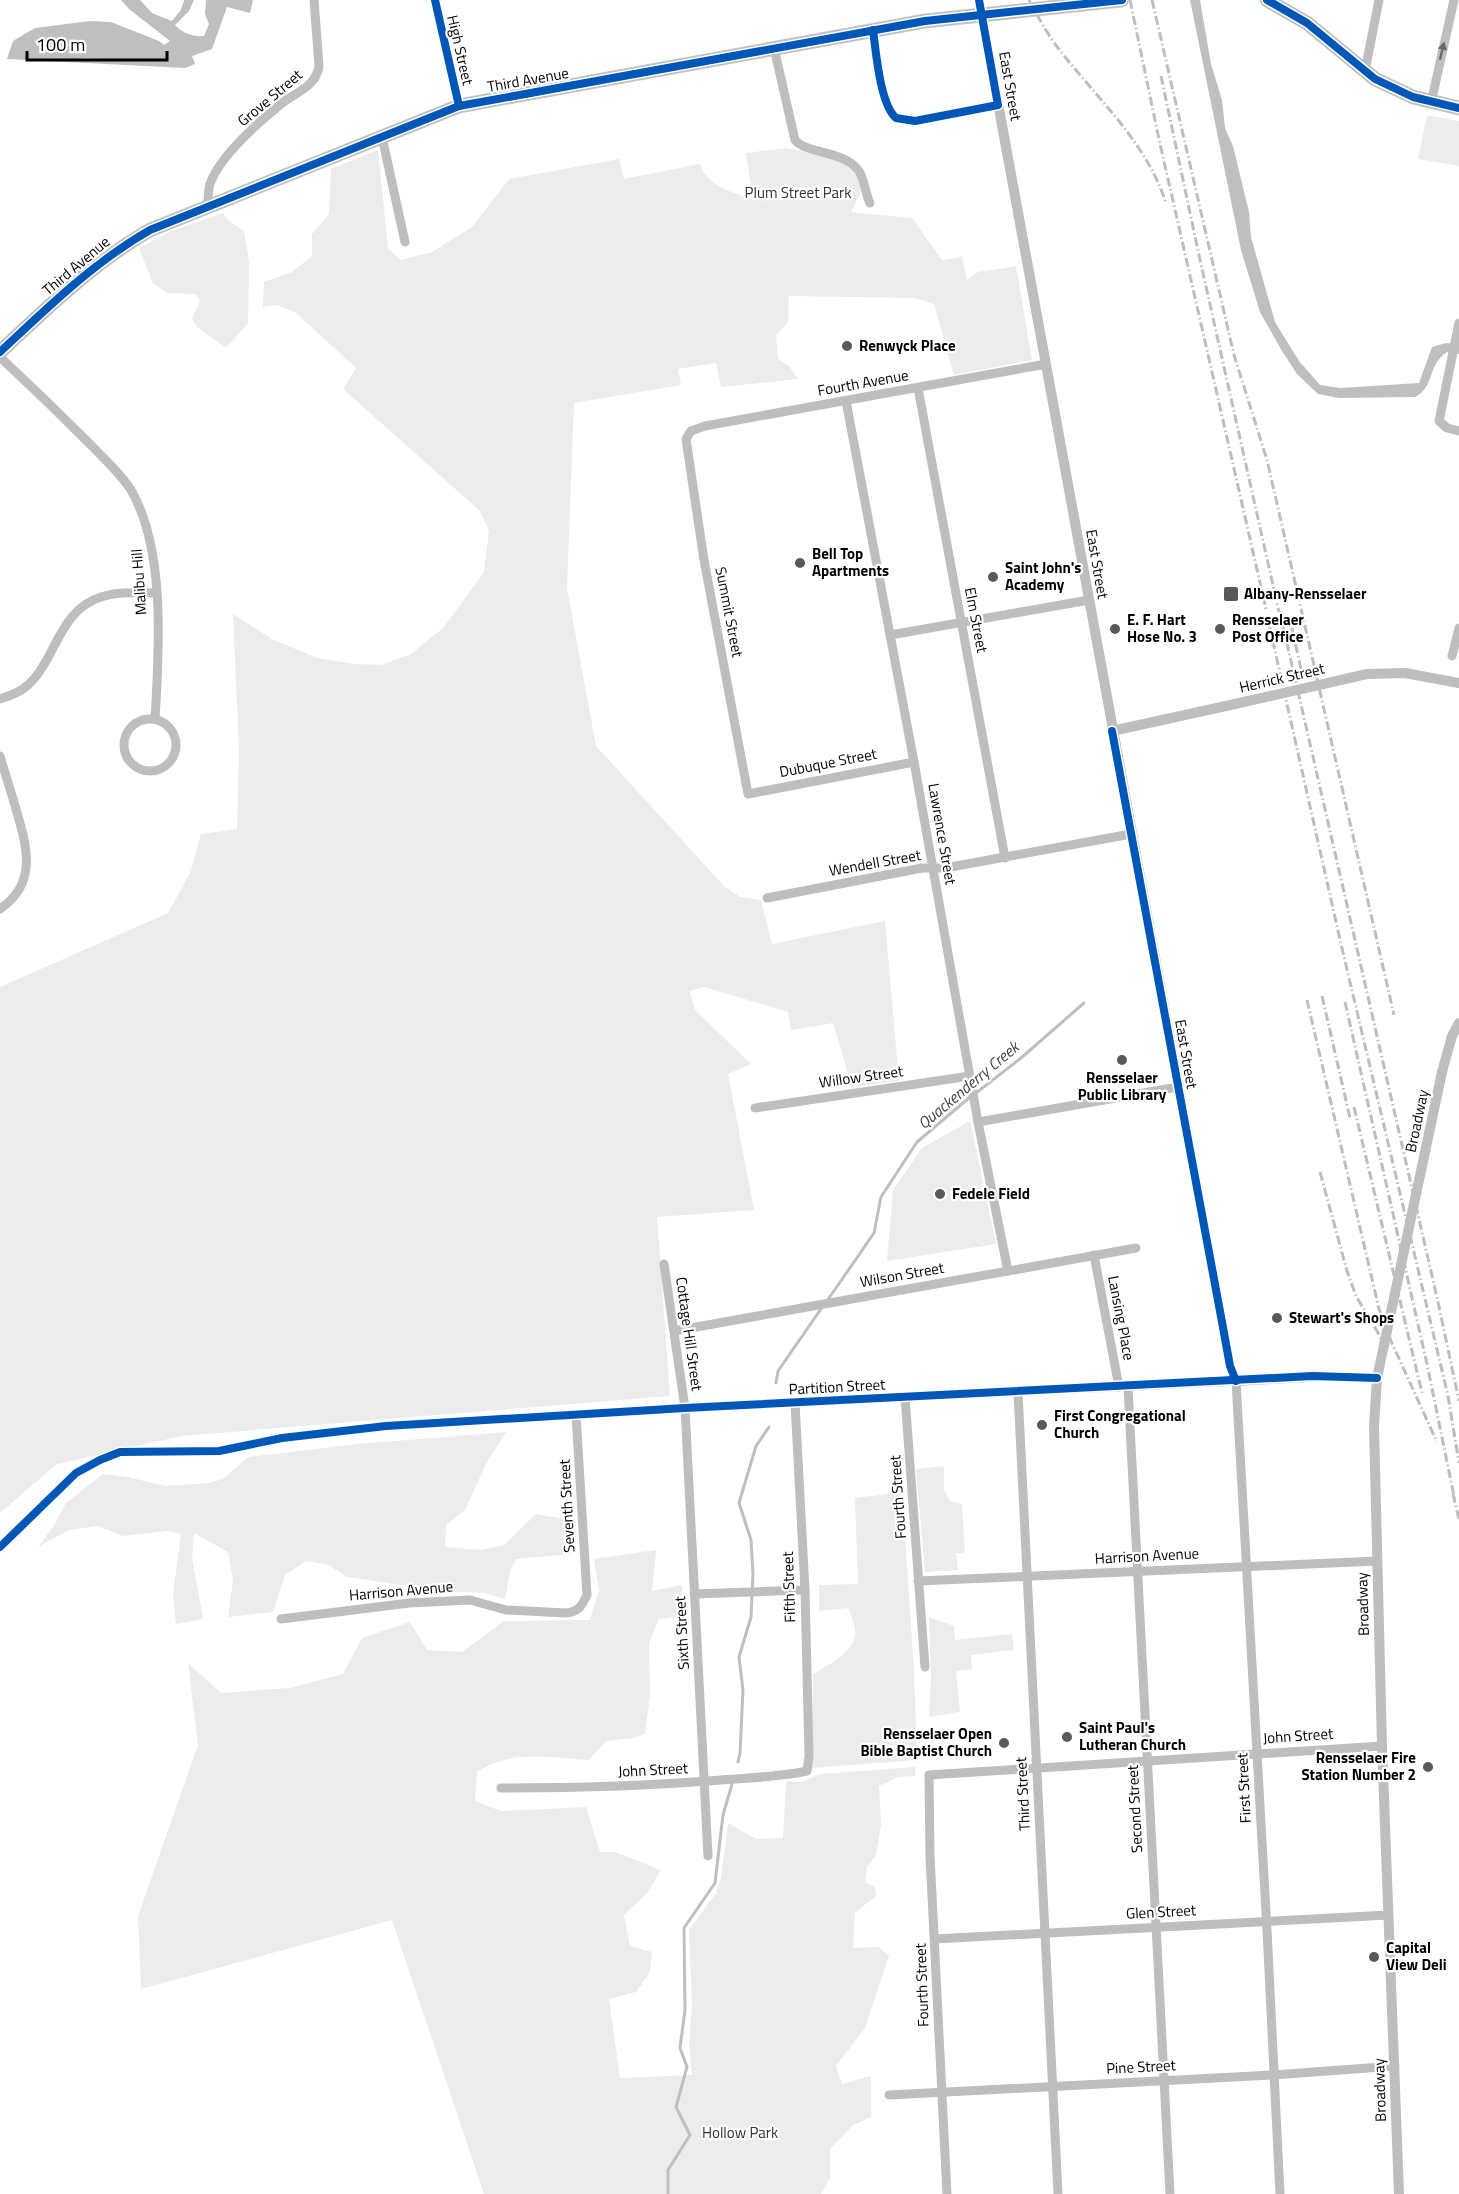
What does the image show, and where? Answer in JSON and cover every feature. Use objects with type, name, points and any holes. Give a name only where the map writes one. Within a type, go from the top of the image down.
[{"type":"main road","name":"Third Avenue","points":[[0,352],[54,302],[121,246],[150,230],[459,106],[925,21],[1122,0]]},
{"type":"main road","points":[[1267,0],[1307,23],[1365,72],[1399,91],[1431,103],[1459,108]]},
{"type":"street","name":"Grove Street","points":[[208,207],[210,186],[221,163],[281,104],[313,82],[317,75],[319,66],[314,0]]},
{"type":"street","name":"High Street","points":[[435,0],[459,106]]},
{"type":"street","name":"East Street","points":[[979,0],[1178,1087],[1230,1366],[1236,1381]]},
{"type":"street","points":[[1365,72],[1379,0]]},
{"type":"street","points":[[1431,103],[1454,0]]},
{"type":"street","points":[[873,30],[887,104],[896,118],[908,121],[998,105]]},
{"type":"street","points":[[774,48],[795,140],[798,144],[826,152],[850,163],[858,171],[870,203]]},
{"type":"street","points":[[382,137],[405,242]]},
{"type":"street","points":[[1459,324],[1439,421],[1447,428],[1459,431]]},
{"type":"street","name":"Malibu Hill","points":[[0,357],[65,419],[130,488],[141,508],[149,529],[154,553],[158,667],[155,719]]},
{"type":"street","name":"Fourth Avenue","points":[[688,434],[705,426],[1046,364]]},
{"type":"street","name":"Elm Street","points":[[918,388],[1005,858]]},
{"type":"street","name":"Lawrence Street","points":[[846,401],[914,762],[978,1122],[1008,1271]]},
{"type":"street","name":"Summit Street","points":[[688,434],[687,449],[704,560],[748,794]]},
{"type":"street","points":[[0,699],[28,686],[71,617],[83,605],[99,597],[115,593],[156,593]]},
{"type":"street","points":[[890,634],[1089,600]]},
{"type":"street","points":[[1452,656],[1459,628]]},
{"type":"street","name":"Herrick Street","points":[[1112,731],[1367,674],[1405,674],[1459,683]]},
{"type":"street","points":[[146,719],[155,719],[170,728],[176,745],[174,753],[163,767],[146,770],[131,763],[124,740],[132,726],[146,719]]},
{"type":"street","points":[[0,756],[24,836],[27,856],[26,874],[20,889],[7,905],[0,909]]},
{"type":"street","name":"Dubuque Street","points":[[748,794],[914,762]]},
{"type":"street","name":"Wendell Street","points":[[767,898],[922,868],[945,868],[1131,834]]},
{"type":"street","name":"Broadway","points":[[1399,2194],[1382,1746],[1374,1427],[1377,1378],[1442,1072],[1452,1036],[1459,1023]]},
{"type":"street","name":"Willow Street","points":[[755,1108],[971,1080]]},
{"type":"street","points":[[978,1122],[1178,1087]]},
{"type":"street","name":"Wilson Street","points":[[674,1331],[1136,1248]]},
{"type":"street","name":"Lansing Place","points":[[1094,1255],[1124,1387]]},
{"type":"street","name":"Cottage Hill Street","points":[[664,1264],[685,1408]]},
{"type":"street","name":"Partition Street","points":[[0,1547],[76,1473],[120,1452],[219,1451],[299,1436],[386,1426],[685,1408],[1326,1376],[1377,1378]]},
{"type":"street","name":"First Street","points":[[1236,1381],[1280,2194]]},
{"type":"street","name":"Second Street","points":[[1124,1387],[1138,1572],[1170,2194]]},
{"type":"street","name":"Third Street","points":[[1018,1392],[1058,2194]]},
{"type":"street","name":"Fourth Street","points":[[905,1397],[925,1667]]},
{"type":"street","name":"Fifth Street","points":[[795,1403],[805,1590],[809,1756],[807,1771]]},
{"type":"street","name":"Sixth Street","points":[[685,1408],[708,1856]]},
{"type":"street","name":"Seventh Street","points":[[576,1415],[587,1595]]},
{"type":"street","name":"Harrison Avenue","points":[[918,1581],[1377,1561]]},
{"type":"street","points":[[694,1594],[805,1590]]},
{"type":"street","name":"Harrison Avenue","points":[[281,1619],[409,1603],[470,1600],[506,1610],[566,1613],[579,1609],[587,1595]]},
{"type":"street","name":"John Street","points":[[929,1775],[1382,1746]]},
{"type":"street","name":"John Street","points":[[501,1788],[586,1788],[705,1781],[807,1771]]},
{"type":"street","name":"Fourth Street","points":[[929,1775],[930,1856],[947,2194]]},
{"type":"street","name":"Glen Street","points":[[935,1939],[1388,1915]]},
{"type":"street","name":"Pine Street","points":[[889,2096],[1274,2075],[1395,2066]]},
{"type":"green space","points":[[1427,115],[1459,121],[1459,166],[1418,159]]},
{"type":"green space","name":"Plum Street Park","points":[[786,148],[824,155],[850,167],[857,176],[861,192],[851,212],[912,218],[942,260],[962,257],[967,280],[978,272],[1016,266],[1032,360],[954,375],[934,304],[915,298],[789,296],[788,323],[776,335],[778,359],[789,366],[798,379],[721,387],[716,363],[678,369],[681,385],[574,403],[567,588],[596,746],[724,886],[740,897],[761,900],[772,944],[885,921],[899,1081],[852,1087],[833,1023],[791,1030],[788,1012],[704,987],[690,991],[695,1010],[751,1064],[728,1074],[754,1210],[657,1217],[670,1396],[182,1436],[57,1464],[0,1513],[0,987],[168,913],[190,873],[201,834],[237,829],[239,751],[233,614],[272,639],[317,658],[355,664],[381,665],[411,654],[444,627],[484,572],[489,531],[480,511],[343,389],[356,368],[296,313],[277,305],[263,307],[264,282],[292,272],[312,256],[312,234],[329,214],[331,169],[378,150],[388,249],[401,260],[432,252],[472,227],[509,179],[619,159],[624,179],[700,164],[703,172],[714,183],[753,200],[746,153]]},
{"type":"green space","points":[[223,213],[228,220],[244,231],[249,261],[248,323],[226,348],[197,327],[192,318],[200,301],[196,294],[167,293],[153,283],[139,248],[169,232]]},
{"type":"green space","name":"Fedele Field","points":[[970,1121],[996,1244],[887,1261],[893,1190],[922,1148]]},
{"type":"green space","points":[[506,1432],[486,1464],[465,1510],[446,1525],[445,1547],[481,1550],[504,1545],[536,1514],[573,1520],[573,1554],[516,1559],[510,1572],[505,1599],[484,1593],[442,1591],[347,1577],[329,1565],[306,1561],[285,1575],[273,1612],[228,1617],[233,1580],[228,1552],[194,1533],[192,1558],[203,1619],[176,1624],[173,1594],[181,1534],[167,1531],[123,1536],[98,1526],[69,1530],[38,1547],[53,1527],[66,1503],[103,1474],[128,1477],[165,1486],[209,1483],[223,1479],[248,1457],[358,1444]]},
{"type":"green space","points":[[944,1466],[944,1490],[950,1501],[962,1504],[965,1553],[956,1553],[958,1570],[925,1572],[916,1469]]},
{"type":"green space","points":[[902,1492],[914,1669],[917,1760],[812,1768],[813,1674],[834,1662],[846,1651],[851,1645],[855,1631],[848,1608],[819,1611],[819,1585],[858,1584],[855,1498]]},
{"type":"green space","name":"Hollow Park","points":[[656,1550],[652,1591],[682,1585],[681,1616],[659,1619],[649,1643],[650,1696],[645,1734],[606,1741],[589,1760],[531,1757],[504,1760],[490,1765],[477,1772],[475,1801],[501,1811],[586,1807],[600,1852],[615,1852],[661,1870],[648,1892],[624,1915],[630,1946],[652,1952],[650,1972],[636,1992],[609,1999],[620,2078],[692,2075],[689,2045],[692,2005],[689,1930],[716,1893],[721,1878],[728,1823],[756,1839],[783,1838],[786,1781],[801,1782],[820,1774],[915,1767],[915,1776],[898,1777],[879,1786],[881,1824],[876,1855],[867,1867],[865,1882],[875,1887],[876,1896],[855,1913],[853,1948],[879,1947],[889,1956],[865,2028],[836,2066],[842,2084],[871,2076],[871,2117],[853,2125],[830,2149],[830,2178],[821,2194],[484,2194],[392,1920],[141,1989],[138,1916],[198,1745],[188,1663],[221,1693],[290,1688],[343,1674],[362,1638],[410,1622],[427,1650],[462,1652],[504,1621],[590,1620],[599,1591],[594,1559]]},
{"type":"green space","points":[[929,1617],[954,1626],[955,1640],[1012,1634],[1014,1650],[971,1655],[972,1669],[956,1671],[960,1712],[929,1717],[931,1678]]},
{"type":"shaded area","points":[[121,0],[140,0],[152,13],[172,21],[181,10],[184,0],[194,0],[189,11],[175,25],[184,32],[204,36],[209,24],[205,14],[206,0],[253,0],[250,13],[227,7],[212,49],[192,56],[195,64],[185,68],[7,59],[13,41],[35,28],[90,21],[111,22],[164,45],[170,41]]},
{"type":"shaded area","points":[[1190,0],[1200,0],[1211,64],[1222,100],[1225,128],[1233,146],[1249,212],[1251,237],[1275,322],[1299,361],[1320,385],[1340,388],[1419,383],[1432,347],[1446,343],[1459,344],[1459,354],[1447,352],[1440,358],[1426,387],[1415,397],[1339,398],[1318,394],[1297,374],[1282,351],[1260,312],[1241,250]]},
{"type":"waterway","name":"Quackenderry Creek","points":[[976,1093],[1021,1058],[1084,1003]]},
{"type":"waterway","name":"Quackenderry Creek","points":[[827,1301],[874,1233],[881,1197],[917,1142],[970,1097]]},
{"type":"waterway","name":"Quackenderry Creek","points":[[776,1383],[778,1371],[823,1306]]},
{"type":"waterway","name":"Quackenderry Creek","points":[[738,1762],[743,1690],[739,1657],[751,1617],[753,1574],[751,1540],[739,1503],[756,1446],[769,1427]]},
{"type":"waterway","name":"Quackenderry Creek","points":[[668,2194],[668,2170],[690,2135],[676,2107],[687,2067],[680,2048],[685,2010],[684,1928],[715,1883],[723,1815],[732,1784]]},
{"type":"railway","points":[[1029,0],[1055,44],[1132,138],[1157,180],[1166,203]]},
{"type":"railway","points":[[1130,0],[1160,144],[1266,609]]},
{"type":"railway","points":[[1152,0],[1234,355],[1267,460],[1394,1015]]},
{"type":"railway","points":[[1161,76],[1279,612]]},
{"type":"railway","points":[[1269,624],[1341,944],[1448,1396],[1459,1463]]},
{"type":"railway","points":[[1283,626],[1459,1401]]},
{"type":"railway","points":[[1292,628],[1301,669]]},
{"type":"railway","points":[[1322,996],[1350,1118]]},
{"type":"railway","points":[[1307,1000],[1379,1309],[1437,1442]]},
{"type":"railway","points":[[1345,1002],[1427,1364],[1455,1501]]},
{"type":"railway","points":[[1354,1107],[1422,1393]]},
{"type":"railway","points":[[1320,1172],[1356,1296],[1387,1348]]},
{"type":"railway","points":[[1453,1494],[1459,1519]]},
{"type":"cycle path","points":[[435,0],[459,106]]},
{"type":"cycle path","points":[[873,30],[882,90],[896,118],[915,121],[998,105],[979,0]]},
{"type":"cycle path","points":[[0,352],[90,271],[150,230],[459,106],[925,21],[1122,0]]},
{"type":"cycle path","points":[[1267,0],[1307,23],[1375,79],[1413,97],[1459,108]]},
{"type":"cycle path","points":[[1112,731],[1230,1366],[1236,1381]]},
{"type":"cycle path","points":[[0,1547],[76,1473],[120,1452],[219,1451],[282,1438],[386,1426],[685,1408],[1312,1376],[1377,1378]]},
{"type":"place","name":"Renwyck Place","points":[[847,346]]},
{"type":"place","name":"Bell Top Apartments","points":[[800,563]]},
{"type":"place","name":"Saint John's Academy","points":[[993,577]]},
{"type":"place","name":"Albany-Rensselaer","points":[[1231,594]]},
{"type":"place","name":"E. F. Hart Hose No. 3","points":[[1115,629]]},
{"type":"place","name":"Rensselaer Post Office","points":[[1220,629]]},
{"type":"place","name":"Rensselaer Public Library","points":[[1122,1060]]},
{"type":"place","name":"Fedele Field","points":[[940,1194]]},
{"type":"place","name":"Stewart's Shops","points":[[1277,1318]]},
{"type":"place","name":"First Congregational Church","points":[[1042,1425]]},
{"type":"place","name":"Saint Paul's Lutheran Church","points":[[1067,1737]]},
{"type":"place","name":"Rensselaer Open Bible Baptist Church","points":[[1004,1743]]},
{"type":"place","name":"Rensselaer Fire Station Number 2","points":[[1428,1767]]},
{"type":"place","name":"Capital View Deli","points":[[1374,1957]]}]
